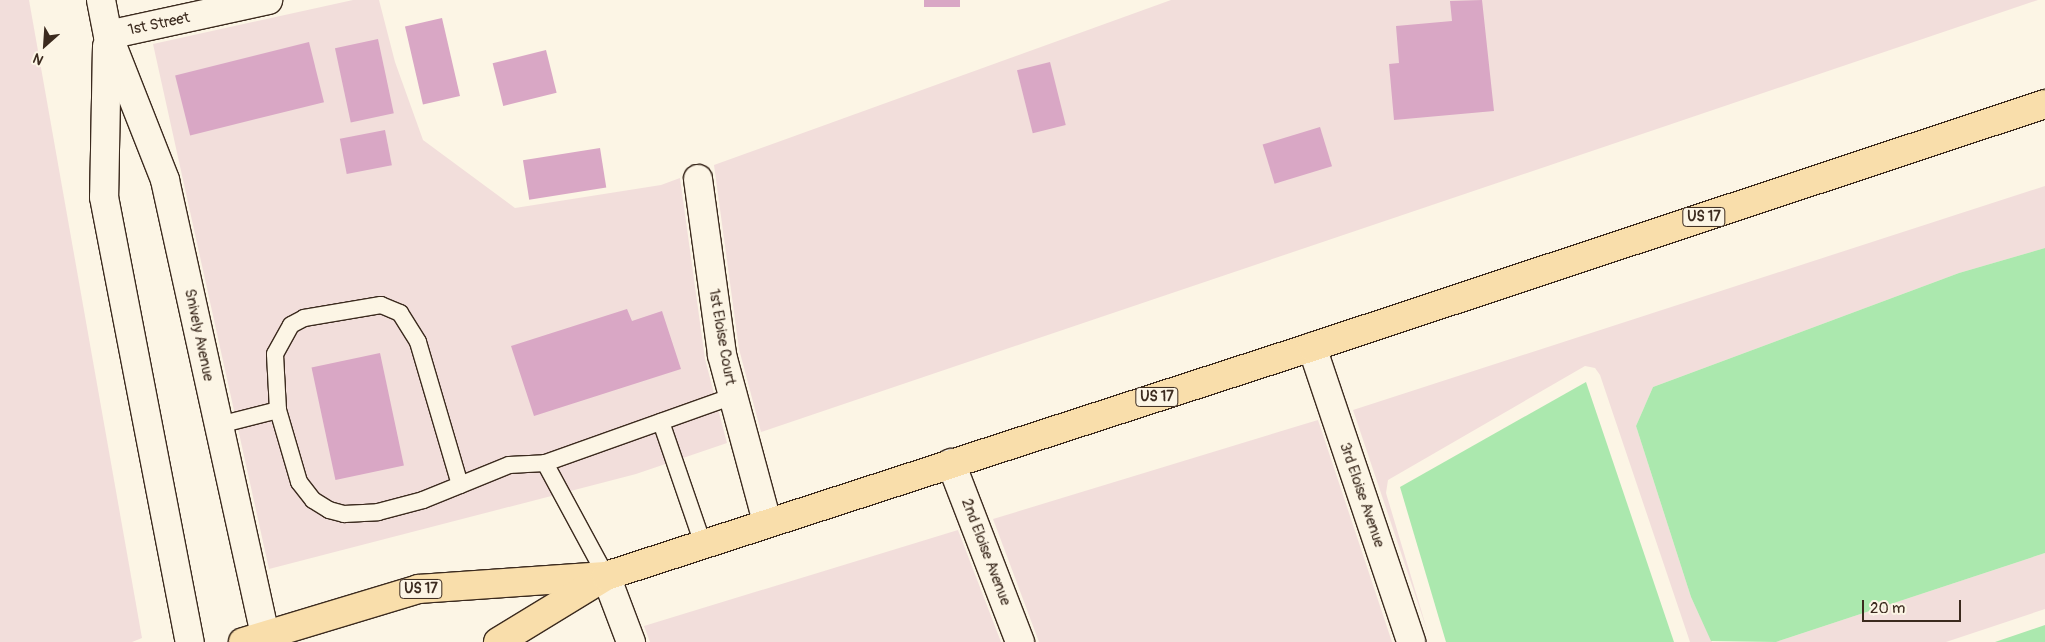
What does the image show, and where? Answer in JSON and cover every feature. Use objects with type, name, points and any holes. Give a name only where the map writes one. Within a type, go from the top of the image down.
[{"type":"highway","name":"US 17","points":[[498,642],[606,576],[951,462],[1312,347],[2045,104]]},
{"type":"highway","name":"US 17","points":[[258,640],[418,589],[606,576]]},
{"type":"main road","name":"Snively Avenue","points":[[101,0],[108,35],[166,180],[219,425],[258,640]]},
{"type":"main road","name":"1st Street","points":[[108,35],[268,0]]},
{"type":"main road","name":"Snively Avenue","points":[[108,35],[104,198],[190,642]]},
{"type":"main road","name":"1st Eloise Court","points":[[698,179],[722,355],[767,522]]},
{"type":"main road","name":"3rd Eloise Avenue","points":[[1312,347],[1411,642]]},
{"type":"main road","name":"2nd Eloise Avenue","points":[[951,462],[1020,642]]},
{"type":"main road","points":[[606,576],[630,642]]},
{"type":"lane","points":[[460,485],[418,342],[400,313],[381,304],[304,318],[291,325],[275,354],[278,410],[299,482],[313,500],[329,510],[344,514],[378,512],[423,500],[460,485],[509,465],[545,463],[733,396]]},
{"type":"lane","points":[[219,425],[278,410]]},
{"type":"lane","points":[[661,422],[703,544]]},
{"type":"lane","points":[[545,463],[606,576]]},
{"type":"shaded area","points":[[0,0],[29,0],[142,638],[132,642],[0,642]]},
{"type":"shaded area","points":[[353,0],[379,0],[395,62],[423,140],[515,208],[661,185],[680,178],[705,359],[727,443],[636,474],[269,569],[153,44]]},
{"type":"shaded area","points":[[1171,0],[2038,0],[761,432],[739,349],[714,165]]},
{"type":"shaded area","points":[[2045,186],[2045,248],[1959,273],[1653,387],[1636,426],[1691,597],[1712,642],[1690,642],[1600,375],[1595,368],[1585,366],[1388,480],[1386,493],[1428,633],[1353,410]]},
{"type":"shaded area","points":[[1318,420],[1392,642],[1039,642],[993,519]]},
{"type":"shaded area","points":[[958,530],[1001,642],[650,642],[644,626]]},
{"type":"shaded area","points":[[2045,553],[2045,609],[1946,642],[1776,642]]},
{"type":"green space","points":[[2045,248],[2045,553],[1776,642],[1711,641],[1691,597],[1636,426],[1653,387],[1959,273]]},
{"type":"green space","points":[[1586,382],[1674,642],[1446,642],[1400,487]]},
{"type":"green space","points":[[2045,625],[2045,642],[1995,642]]},
{"type":"building","points":[[924,0],[960,0],[960,7],[924,7]]},
{"type":"building","points":[[1482,0],[1494,111],[1394,120],[1389,64],[1399,63],[1396,26],[1452,21],[1450,1]]},
{"type":"building","points":[[442,18],[460,96],[423,104],[405,27]]},
{"type":"building","points":[[378,39],[394,113],[351,122],[335,48]]},
{"type":"building","points":[[309,42],[324,102],[190,136],[175,75]]},
{"type":"building","points":[[546,50],[557,93],[503,106],[493,63]]},
{"type":"building","points":[[1050,62],[1066,125],[1033,133],[1017,70]]},
{"type":"building","points":[[1320,127],[1332,166],[1275,184],[1263,145]]},
{"type":"building","points":[[385,130],[392,165],[347,174],[340,139]]},
{"type":"building","points":[[600,148],[606,188],[529,200],[523,160]]},
{"type":"building","points":[[627,309],[632,321],[662,311],[681,369],[534,416],[511,346]]},
{"type":"building","points":[[380,353],[404,465],[335,480],[312,368]]}]
